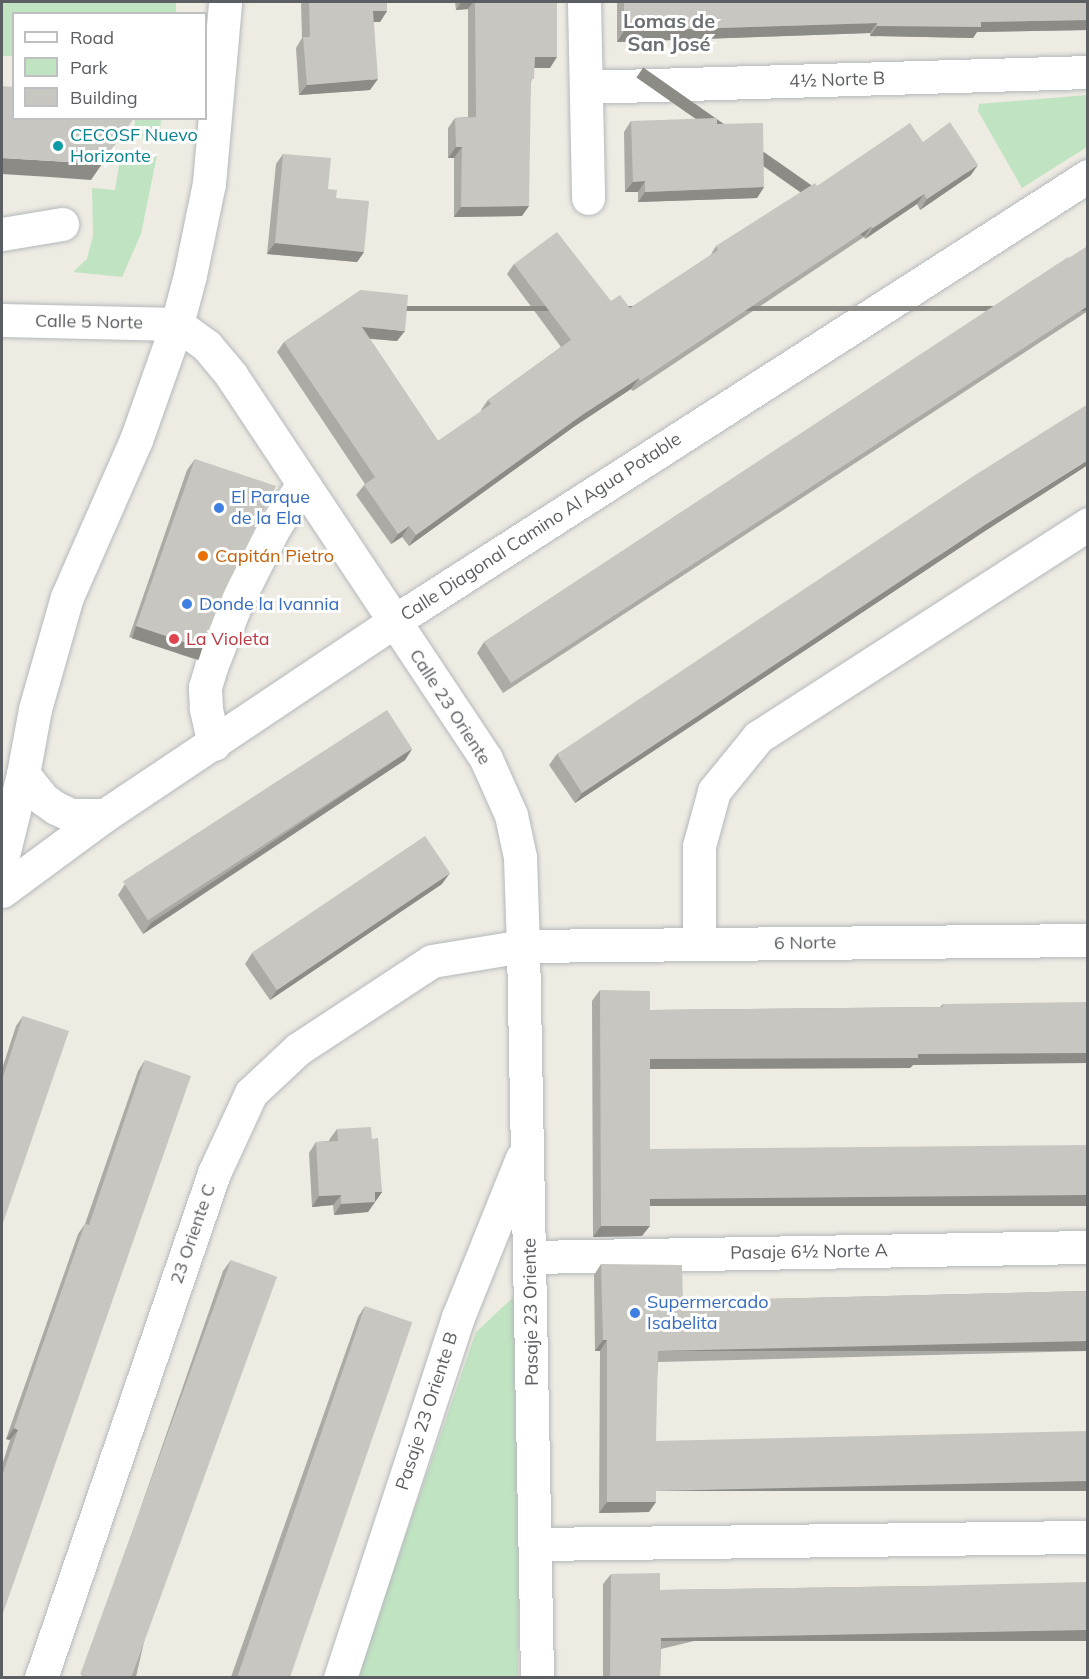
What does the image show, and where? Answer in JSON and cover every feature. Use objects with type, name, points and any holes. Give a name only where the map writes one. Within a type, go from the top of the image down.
[{"type":"street","points":[[2,859],[41,687],[67,597],[136,440],[177,324],[209,183],[225,2]]},
{"type":"street","points":[[584,2],[588,198]]},
{"type":"street","name":"4½ Norte B","points":[[586,87],[1088,72]]},
{"type":"street","name":"Calle Diagonal Camino Al Agua Potable","points":[[2,891],[105,815],[394,622],[1088,176]]},
{"type":"street","points":[[2,234],[62,224]]},
{"type":"street","name":"Calle 5 Norte","points":[[2,320],[177,324]]},
{"type":"street","name":"Calle 23 Oriente","points":[[177,324],[207,346],[219,360],[486,759],[511,815],[520,857],[522,946]]},
{"type":"street","points":[[214,744],[206,708],[205,687],[211,667],[237,602],[270,536],[303,484]]},
{"type":"street","points":[[699,944],[699,846],[714,791],[758,737],[1088,524]]},
{"type":"street","points":[[23,774],[43,799],[56,808],[71,815],[105,815]]},
{"type":"street","name":"6 Norte","points":[[522,946],[1088,940]]},
{"type":"street","name":"Pasaje 23 Oriente","points":[[522,946],[537,1677]]},
{"type":"street","name":"23 Oriente C","points":[[41,1677],[214,1173],[251,1093],[298,1049],[432,961],[522,946]]},
{"type":"street","name":"Pasaje 23 Oriente B","points":[[340,1677],[458,1317],[526,1148]]},
{"type":"street","name":"Pasaje 6½ Norte A","points":[[530,1257],[1088,1247]]},
{"type":"street","points":[[535,1544],[1088,1537]]},
{"type":"green space","points":[[2,2],[176,2],[176,12],[12,12],[12,56],[2,56]]},
{"type":"green space","points":[[1087,95],[1087,147],[1022,188],[978,111],[979,104]]},
{"type":"green space","points":[[135,120],[161,120],[159,141],[134,137]]},
{"type":"green space","points":[[121,153],[157,155],[141,234],[122,277],[73,272],[87,259],[93,236],[92,188],[115,190]]},
{"type":"green space","points":[[522,1289],[518,1677],[356,1678],[476,1332]]},
{"type":"building","points":[[309,2],[387,2],[387,11],[373,11],[378,79],[307,85],[303,37],[310,37]]},
{"type":"building","points":[[475,2],[557,2],[557,57],[535,57],[534,79],[531,79],[529,206],[461,207],[462,147],[456,147],[455,118],[476,117]]},
{"type":"building","points":[[624,2],[1088,2],[1088,20],[981,22],[981,27],[877,26],[877,23],[624,31]]},
{"type":"building","name":"CECOSF Nuevo Horizonte","points":[[2,86],[12,87],[12,120],[133,120],[102,164],[2,158]]},
{"type":"building","points":[[717,118],[717,124],[763,123],[764,187],[645,192],[645,181],[633,182],[631,121]]},
{"type":"building","points":[[950,122],[978,165],[927,199],[924,194],[873,228],[871,227],[640,381],[639,378],[582,415],[416,535],[409,526],[398,534],[364,485],[375,477],[284,342],[361,290],[408,295],[405,331],[362,327],[438,441],[491,404],[488,400],[571,340],[514,264],[557,232],[611,301],[620,295],[630,308],[718,250],[716,246],[815,183],[817,186],[910,123],[923,142]]},
{"type":"building","points":[[283,154],[331,158],[328,189],[337,190],[336,198],[369,201],[364,252],[275,243]]},
{"type":"building","points":[[1088,246],[1088,306],[511,683],[484,642]]},
{"type":"building","points":[[1088,404],[1088,460],[986,524],[582,793],[557,754],[972,477]]},
{"type":"building","points":[[195,459],[276,486],[228,582],[202,648],[136,626]]},
{"type":"building","points":[[387,710],[412,749],[148,920],[123,882]]},
{"type":"building","points":[[425,836],[450,873],[277,990],[252,953]]},
{"type":"building","points":[[600,990],[650,991],[650,1010],[943,1007],[943,1004],[1088,1002],[1088,1053],[918,1054],[918,1058],[650,1059],[650,1149],[1088,1145],[1088,1195],[650,1199],[650,1226],[601,1226]]},
{"type":"building","points":[[23,1016],[69,1031],[2,1226],[2,1080]]},
{"type":"building","points":[[145,1060],[191,1076],[2,1616],[2,1476],[18,1430],[14,1428],[85,1224],[89,1225]]},
{"type":"building","points":[[371,1127],[372,1139],[378,1138],[382,1192],[375,1192],[375,1202],[341,1204],[341,1195],[319,1196],[316,1142],[338,1141],[337,1129]]},
{"type":"building","points":[[231,1260],[277,1277],[131,1678],[90,1678],[80,1674]]},
{"type":"building","points":[[601,1264],[682,1265],[683,1301],[1088,1291],[1088,1341],[658,1351],[656,1441],[1088,1431],[1088,1481],[656,1491],[656,1502],[607,1502],[607,1340],[603,1340]]},
{"type":"building","points":[[365,1306],[412,1322],[290,1678],[237,1678]]},
{"type":"building","points":[[660,1573],[660,1590],[1088,1582],[1088,1630],[661,1638],[660,1677],[610,1677],[611,1574]]},
{"type":"place","name":"CECOSF Nuevo Horizonte","points":[[58,146]]},
{"type":"place","name":"El Parque de la Ela","points":[[219,508]]},
{"type":"place","name":"Capitán Pietro","points":[[203,556]]},
{"type":"place","name":"Donde la Ivannia","points":[[187,604]]},
{"type":"place","name":"La Violeta","points":[[174,639]]},
{"type":"place","name":"Supermercado Isabelita","points":[[635,1313]]},
{"type":"district","name":"Lomas de San José","points":[[669,32]]}]
